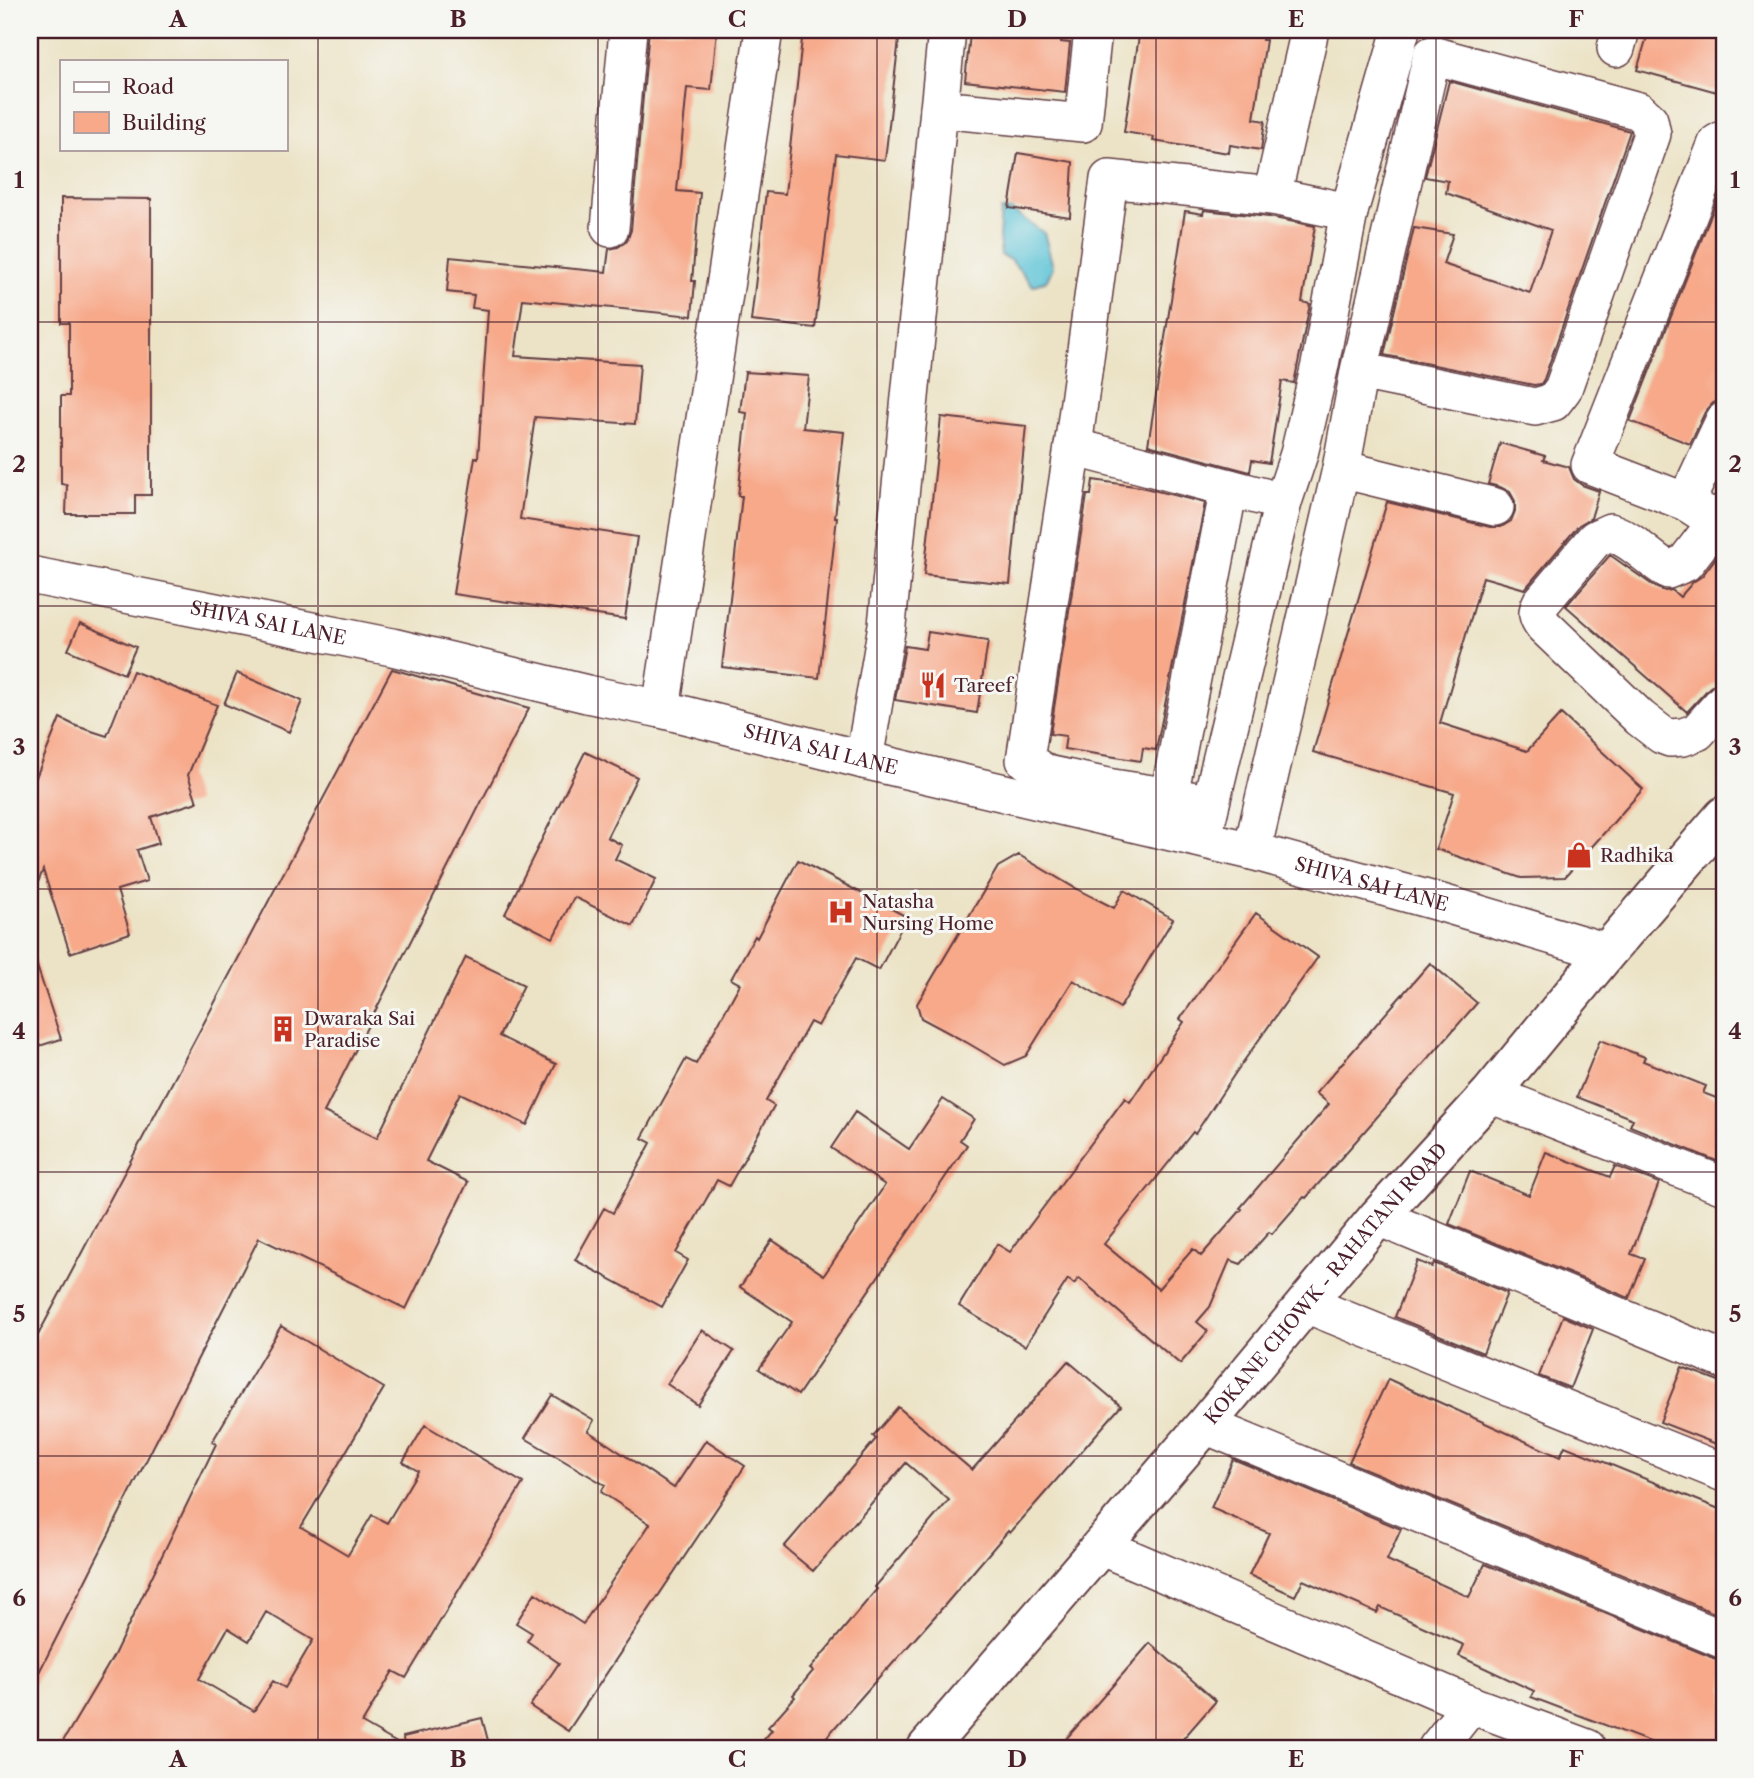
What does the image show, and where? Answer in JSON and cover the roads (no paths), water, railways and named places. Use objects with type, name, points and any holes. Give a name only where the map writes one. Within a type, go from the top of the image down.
[{"type":"street","points":[[610,228],[628,30]]},
{"type":"street","points":[[661,709],[764,30]]},
{"type":"street","points":[[864,760],[887,625],[947,30]]},
{"type":"street","points":[[939,109],[1083,123],[1093,30]]},
{"type":"street","points":[[1272,196],[1310,30]]},
{"type":"street","points":[[1201,839],[1283,502],[1299,454],[1320,365],[1349,212],[1401,30]]},
{"type":"street","points":[[1252,851],[1341,469],[1359,371],[1432,55],[1604,101],[1645,115],[1649,120],[1651,134],[1563,389],[1553,402],[1535,407],[1359,371]]},
{"type":"street","points":[[1709,512],[1590,465],[1717,143],[1724,139]]},
{"type":"street","points":[[1210,803],[1113,788],[1047,774],[1025,760],[1073,447],[1109,179],[1272,196],[1349,212]]},
{"type":"street","points":[[1724,421],[1709,512],[1685,563],[1668,570],[1622,536],[1610,531],[1595,539],[1537,611],[1544,626],[1662,736],[1684,737],[1697,732],[1724,702]]},
{"type":"street","points":[[1073,447],[1283,502]]},
{"type":"street","points":[[1341,469],[1495,507]]},
{"type":"street","points":[[1169,796],[1229,488]]},
{"type":"street","name":"SHIVA SAI LANE","points":[[30,575],[392,647],[661,709],[864,760],[1252,851],[1607,952]]},
{"type":"street","name":"KOKANE CHOWK - RAHATANI ROAD","points":[[927,1748],[1205,1425],[1378,1217],[1490,1094],[1724,816]]},
{"type":"street","points":[[1490,1094],[1724,1186]]},
{"type":"street","points":[[1378,1217],[1724,1360]]},
{"type":"street","points":[[1306,1304],[1724,1473]]},
{"type":"street","points":[[1205,1425],[1724,1640]]},
{"type":"street","points":[[1100,1546],[1471,1705],[1587,1748]]},
{"type":"street","points":[[1437,1748],[1471,1705]]},
{"type":"water","points":[[1001,210],[1011,210],[1044,233],[1053,267],[1047,280],[1033,286],[1012,261],[1001,255]]},
{"type":"place","name":"Tareef","points":[[933,685]]},
{"type":"place","name":"Radhika","points":[[1579,855]]},
{"type":"place","name":"Natasha Nursing Home","points":[[841,912]]},
{"type":"place","name":"Dwaraka Sai Paradise","points":[[283,1029]]}]
